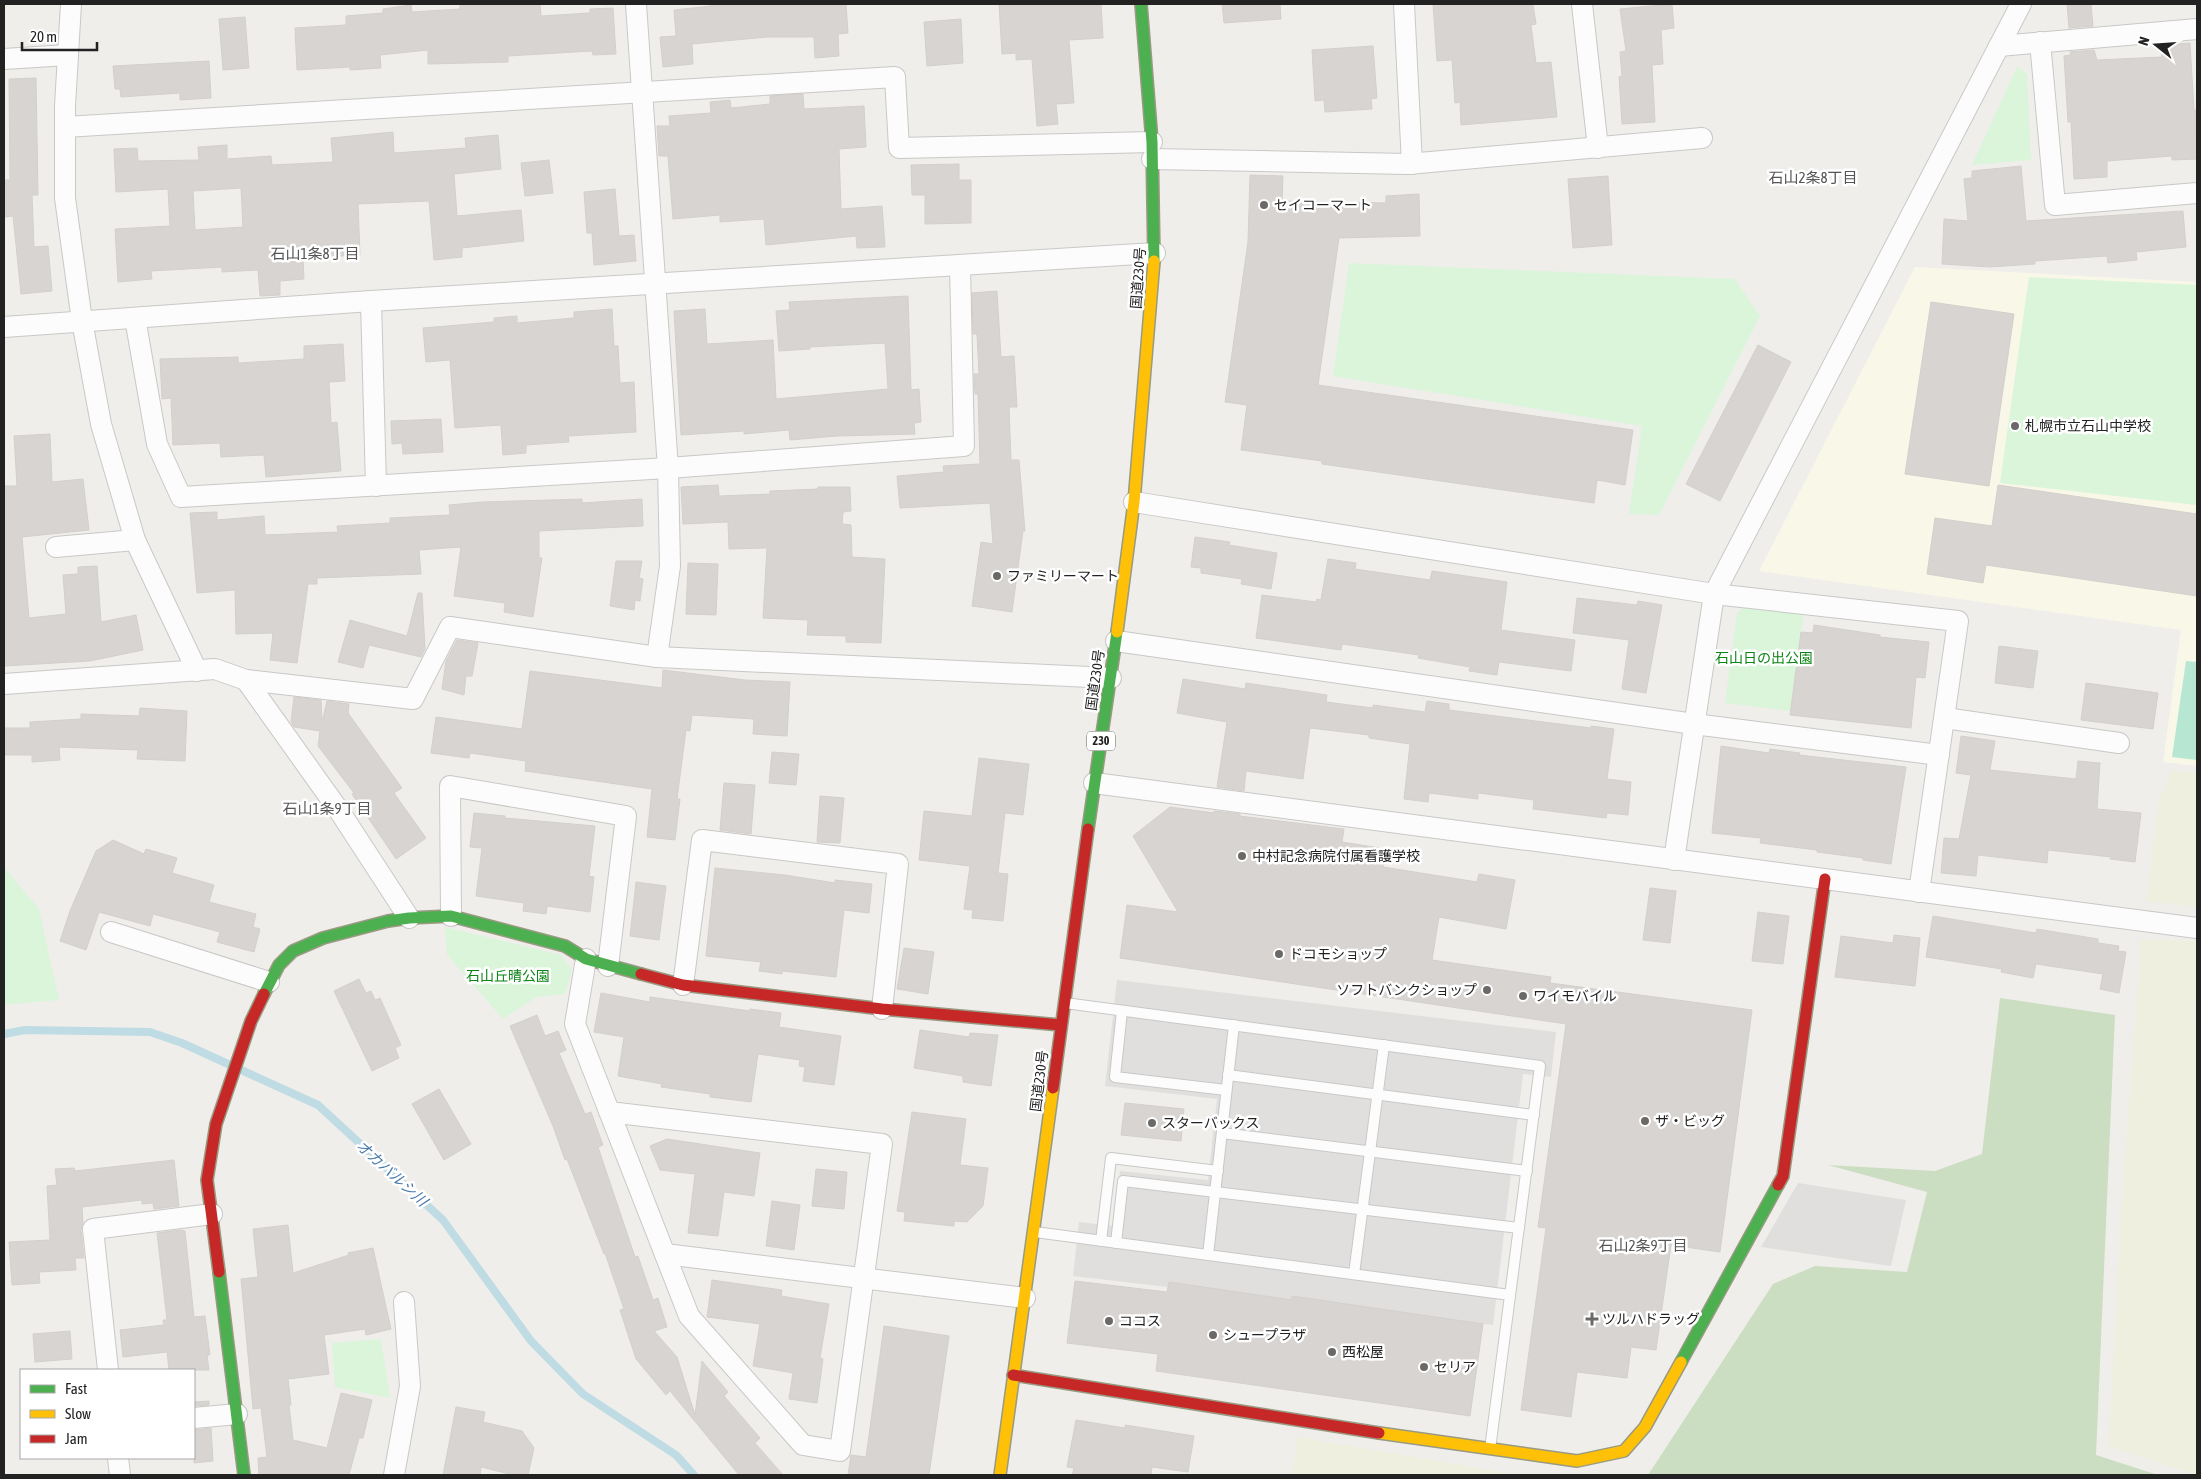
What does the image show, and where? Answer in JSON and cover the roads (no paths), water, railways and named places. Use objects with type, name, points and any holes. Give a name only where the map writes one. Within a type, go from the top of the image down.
[{"type":"main road","name":"国道230号","points":[[1000,1475],[1134,502],[1156,253],[1152,150],[1141,4]]},
{"type":"main road","points":[[1013,1375],[1490,1450],[1576,1461],[1624,1450],[1645,1427],[1783,1176],[1825,879]]},
{"type":"main road","points":[[244,1475],[207,1180],[216,1124],[251,1021],[279,965],[293,952],[323,938],[409,918],[451,916],[565,946],[586,959],[683,985],[882,1009],[1062,1025]]},
{"type":"street","points":[[71,4],[65,127],[65,198],[82,322],[101,424],[135,540],[197,670]]},
{"type":"street","points":[[636,4],[668,468],[670,566],[657,657]]},
{"type":"street","points":[[1404,4],[1412,164]]},
{"type":"street","points":[[1582,4],[1598,148]]},
{"type":"street","points":[[1674,860],[1714,594],[2021,4]]},
{"type":"street","points":[[1999,46],[2197,29]]},
{"type":"street","points":[[2040,42],[2055,204],[2197,193]]},
{"type":"street","points":[[4,59],[68,55]]},
{"type":"street","points":[[65,127],[896,77],[899,148],[1152,150],[1412,164],[1702,138]]},
{"type":"street","points":[[4,327],[371,301],[1156,253]]},
{"type":"street","points":[[135,318],[157,444],[181,497],[668,468],[964,446],[960,265]]},
{"type":"street","points":[[371,301],[376,486]]},
{"type":"street","points":[[1134,502],[1714,594],[1958,621],[1919,892]]},
{"type":"street","points":[[56,547],[135,540]]},
{"type":"street","points":[[4,684],[215,669],[246,680],[413,699],[450,626],[657,657],[1111,678]]},
{"type":"street","points":[[1116,641],[1694,724],[1939,755]]},
{"type":"street","points":[[246,680],[340,812],[409,918]]},
{"type":"street","points":[[1945,718],[2119,743]]},
{"type":"street","points":[[1094,783],[2197,928]]},
{"type":"street","points":[[451,916],[450,786],[626,816],[608,966]]},
{"type":"street","points":[[683,985],[702,840],[898,864],[882,1009]]},
{"type":"street","points":[[111,932],[269,982]]},
{"type":"street","points":[[586,959],[575,1024],[609,1112],[689,1316],[803,1445],[840,1450],[882,1144],[609,1112]]},
{"type":"street","points":[[108,1369],[93,1229],[212,1214]]},
{"type":"street","points":[[665,1254],[1024,1298]]},
{"type":"street","points":[[394,1475],[410,1386],[404,1302]]},
{"type":"street","points":[[195,1418],[237,1414]]},
{"type":"street","points":[[118,1459],[120,1475]]},
{"type":"lane","points":[[1064,1003],[1540,1066],[1490,1450]]},
{"type":"lane","points":[[1122,1011],[1115,1077],[1226,1090]]},
{"type":"lane","points":[[1208,1255],[1234,1025]]},
{"type":"lane","points":[[1354,1274],[1384,1045]]},
{"type":"lane","points":[[1228,1075],[1534,1115]]},
{"type":"lane","points":[[1222,1133],[1371,1150],[1527,1171]]},
{"type":"lane","points":[[1101,1241],[1111,1158],[1218,1171]]},
{"type":"lane","points":[[1116,1243],[1123,1180],[1519,1228]]},
{"type":"lane","points":[[1033,1232],[1510,1295]]},
{"type":"waterway","name":"オカバルシ川","points":[[4,1034],[25,1030],[150,1032],[182,1043],[318,1105],[443,1220],[531,1341],[583,1394],[676,1455],[694,1475]]},
{"type":"place","name":"セイコーマート","points":[[1264,205]]},
{"type":"place","name":"札幌市立石山中学校","points":[[2015,426]]},
{"type":"place","name":"ファミリーマート","points":[[997,576]]},
{"type":"place","name":"中村記念病院付属看護学校","points":[[1242,856]]},
{"type":"place","name":"ドコモショップ","points":[[1279,954]]},
{"type":"place","name":"ソフトバンクショップ","points":[[1487,990]]},
{"type":"place","name":"ワイモバイル","points":[[1523,996]]},
{"type":"place","name":"ザ・ビッグ","points":[[1645,1121]]},
{"type":"place","name":"スターバックス","points":[[1152,1123]]},
{"type":"place","name":"ツルハドラッグ","points":[[1592,1319]]},
{"type":"place","name":"ココス","points":[[1109,1321]]},
{"type":"place","name":"シュープラザ","points":[[1213,1335]]},
{"type":"place","name":"西松屋","points":[[1332,1352]]},
{"type":"place","name":"セリア","points":[[1424,1367]]},
{"type":"district","name":"石山2条8丁目","points":[[1813,177]]},
{"type":"district","name":"石山1条8丁目","points":[[315,253]]},
{"type":"district","name":"石山1条9丁目","points":[[327,808]]},
{"type":"district","name":"石山2条9丁目","points":[[1643,1245]]},
{"type":"park label","name":"石山日の出公園","points":[[1764,658]]},
{"type":"park label","name":"石山丘晴公園","points":[[508,976]]}]
